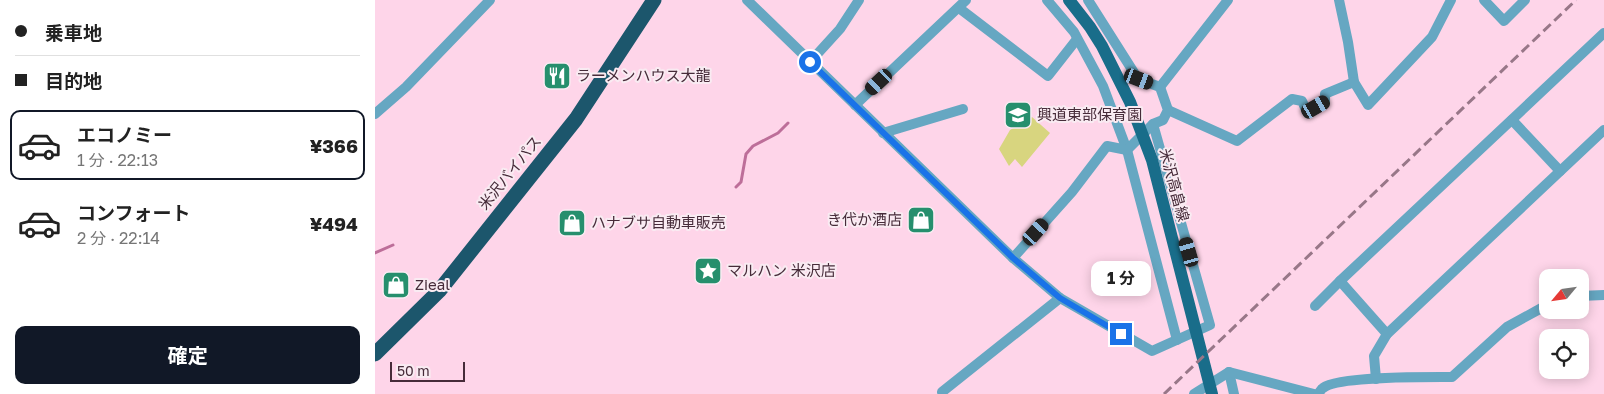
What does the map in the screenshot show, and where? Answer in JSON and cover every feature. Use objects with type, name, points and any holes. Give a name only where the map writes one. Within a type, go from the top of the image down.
[{"type":"highway","name":"米沢バイパス","points":[[375,354],[439,291],[576,119],[654,0]]},
{"type":"main road","name":"米沢高畠線","points":[[1069,0],[1102,46],[1130,102],[1152,160],[1212,394]]},
{"type":"street","points":[[375,114],[406,87],[490,0]]},
{"type":"street","points":[[747,0],[1013,258],[1060,298],[1152,352],[1210,325],[1153,124]]},
{"type":"street","points":[[810,62],[840,29],[859,0]]},
{"type":"street","points":[[1047,0],[1077,39],[1103,86],[1127,150],[1177,340]]},
{"type":"street","points":[[1089,0],[1139,79],[1160,87],[1168,110],[1163,120],[1153,124],[1127,150]]},
{"type":"street","points":[[1160,87],[1228,0]]},
{"type":"street","points":[[1339,0],[1349,42],[1354,82],[1368,104],[1433,37],[1451,0]]},
{"type":"street","points":[[1484,0],[1504,20],[1525,0]]},
{"type":"street","points":[[855,104],[963,4],[1048,76],[1077,39]]},
{"type":"street","points":[[1315,306],[1604,33]]},
{"type":"street","points":[[1168,110],[1237,141],[1292,99],[1302,101],[1307,112],[1325,102],[1325,94],[1354,82]]},
{"type":"street","points":[[883,133],[963,110]]},
{"type":"street","points":[[1512,120],[1560,170]]},
{"type":"street","points":[[1376,379],[1374,356],[1387,334],[1604,130]]},
{"type":"street","points":[[1013,258],[1072,192],[1107,146],[1127,150]]},
{"type":"street","points":[[1340,281],[1387,334]]},
{"type":"street","points":[[1589,296],[1604,295]]},
{"type":"street","points":[[942,392],[1060,298]]},
{"type":"street","points":[[1318,394],[1323,388],[1338,382],[1452,377],[1507,327],[1539,309]]},
{"type":"street","points":[[1194,394],[1229,372],[1314,394]]},
{"type":"street","points":[[1229,372],[1234,394]]},
{"type":"shaded area","points":[[1032,117],[1050,133],[1022,167],[1015,159],[1009,166],[999,149],[1010,130]]},
{"type":"waterway","points":[[736,187],[741,182],[746,154],[753,146],[778,133],[788,123]]},
{"type":"waterway","points":[[375,253],[393,245]]},
{"type":"railway","points":[[1164,394],[1576,0]]},
{"type":"place","name":"ラーメンハウス大龍","points":[[557,76]]},
{"type":"place","name":"興道東部保育園","points":[[1018,115]]},
{"type":"place","name":"き代か酒店","points":[[921,220]]},
{"type":"place","name":"ハナブサ自動車販売","points":[[572,223]]},
{"type":"place","name":"マルハン 米沢店","points":[[708,271]]},
{"type":"place","name":"Zieal","points":[[396,285]]},
{"type":"route","points":[[810,62],[1013,258],[1060,298],[1121,334]]}]
